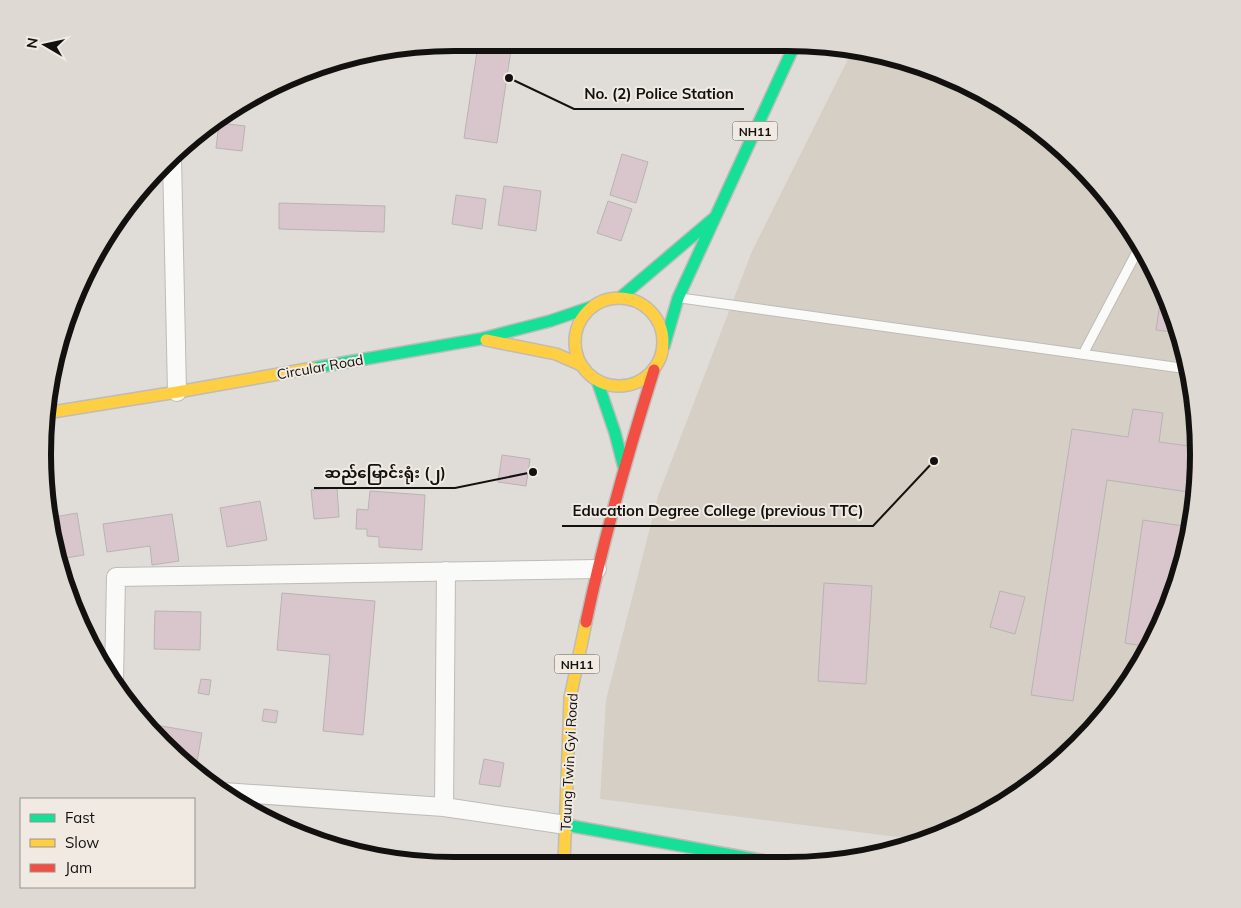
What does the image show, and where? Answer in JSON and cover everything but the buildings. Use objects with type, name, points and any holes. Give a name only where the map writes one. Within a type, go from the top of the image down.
[{"type":"main road","name":"NH11","points":[[654,370],[664,346],[678,298],[792,51]]},
{"type":"main road","points":[[580,364],[574,344],[575,337],[578,323],[591,307],[606,300],[621,297],[714,218]]},
{"type":"main road","points":[[621,297],[644,305],[659,323],[664,346]]},
{"type":"main road","name":"Circular Road","points":[[54,412],[480,339],[550,321],[591,307]]},
{"type":"main road","points":[[480,339],[556,354],[580,364],[598,383],[615,433],[624,468]]},
{"type":"main road","points":[[598,383],[618,388],[638,383],[654,370]]},
{"type":"main road","name":"Taung Twin Gyi Road","points":[[564,857],[570,698],[597,569],[624,468],[654,370]]},
{"type":"main road","points":[[566,826],[742,857]]},
{"type":"street","points":[[172,166],[177,392]]},
{"type":"street","points":[[114,670],[116,577],[597,569]]},
{"type":"street","points":[[444,807],[446,571]]},
{"type":"street","points":[[236,793],[444,807],[566,826]]},
{"type":"lane","points":[[1083,354],[1136,253]]},
{"type":"lane","points":[[678,298],[1180,368]]},
{"type":"shaded area","points":[[849,56],[866,59],[916,73],[965,93],[1011,119],[1053,151],[1090,188],[1122,230],[1136,253],[1159,300],[1176,350],[1182,375],[1189,428],[1190,454],[1186,507],[1182,533],[1168,583],[1159,608],[1136,655],[1122,678],[1090,720],[1053,757],[1032,774],[1011,789],[965,815],[906,838],[600,799],[606,700],[658,496],[752,251]]},
{"type":"traffic: fast","points":[[664,346],[678,298],[792,51]]},
{"type":"traffic: fast","points":[[621,297],[714,218]]},
{"type":"traffic: fast","points":[[313,368],[480,339],[550,321],[591,307]]},
{"type":"traffic: fast","points":[[598,383],[615,433],[624,468]]},
{"type":"traffic: fast","points":[[566,825],[743,857]]},
{"type":"traffic: slow","points":[[619,298],[636,301],[650,311],[660,325],[663,342],[660,359],[650,373],[636,383],[619,386],[602,383],[588,373],[578,359],[575,342],[578,325],[588,311],[602,301],[619,298]]},
{"type":"traffic: slow","points":[[486,340],[556,354],[579,364]]},
{"type":"traffic: slow","points":[[54,412],[313,368]]},
{"type":"traffic: slow","points":[[564,857],[570,698],[586,622]]},
{"type":"traffic: jam","points":[[586,622],[617,495],[654,370]]},
{"type":"place","name":"No. (2) Police Station","points":[[509,78]]},
{"type":"place","name":"Education Degree College (previous TTC)","points":[[934,461]]},
{"type":"place","name":"ဆည်မြောင်းရုံး (၂)","points":[[533,472]]}]
